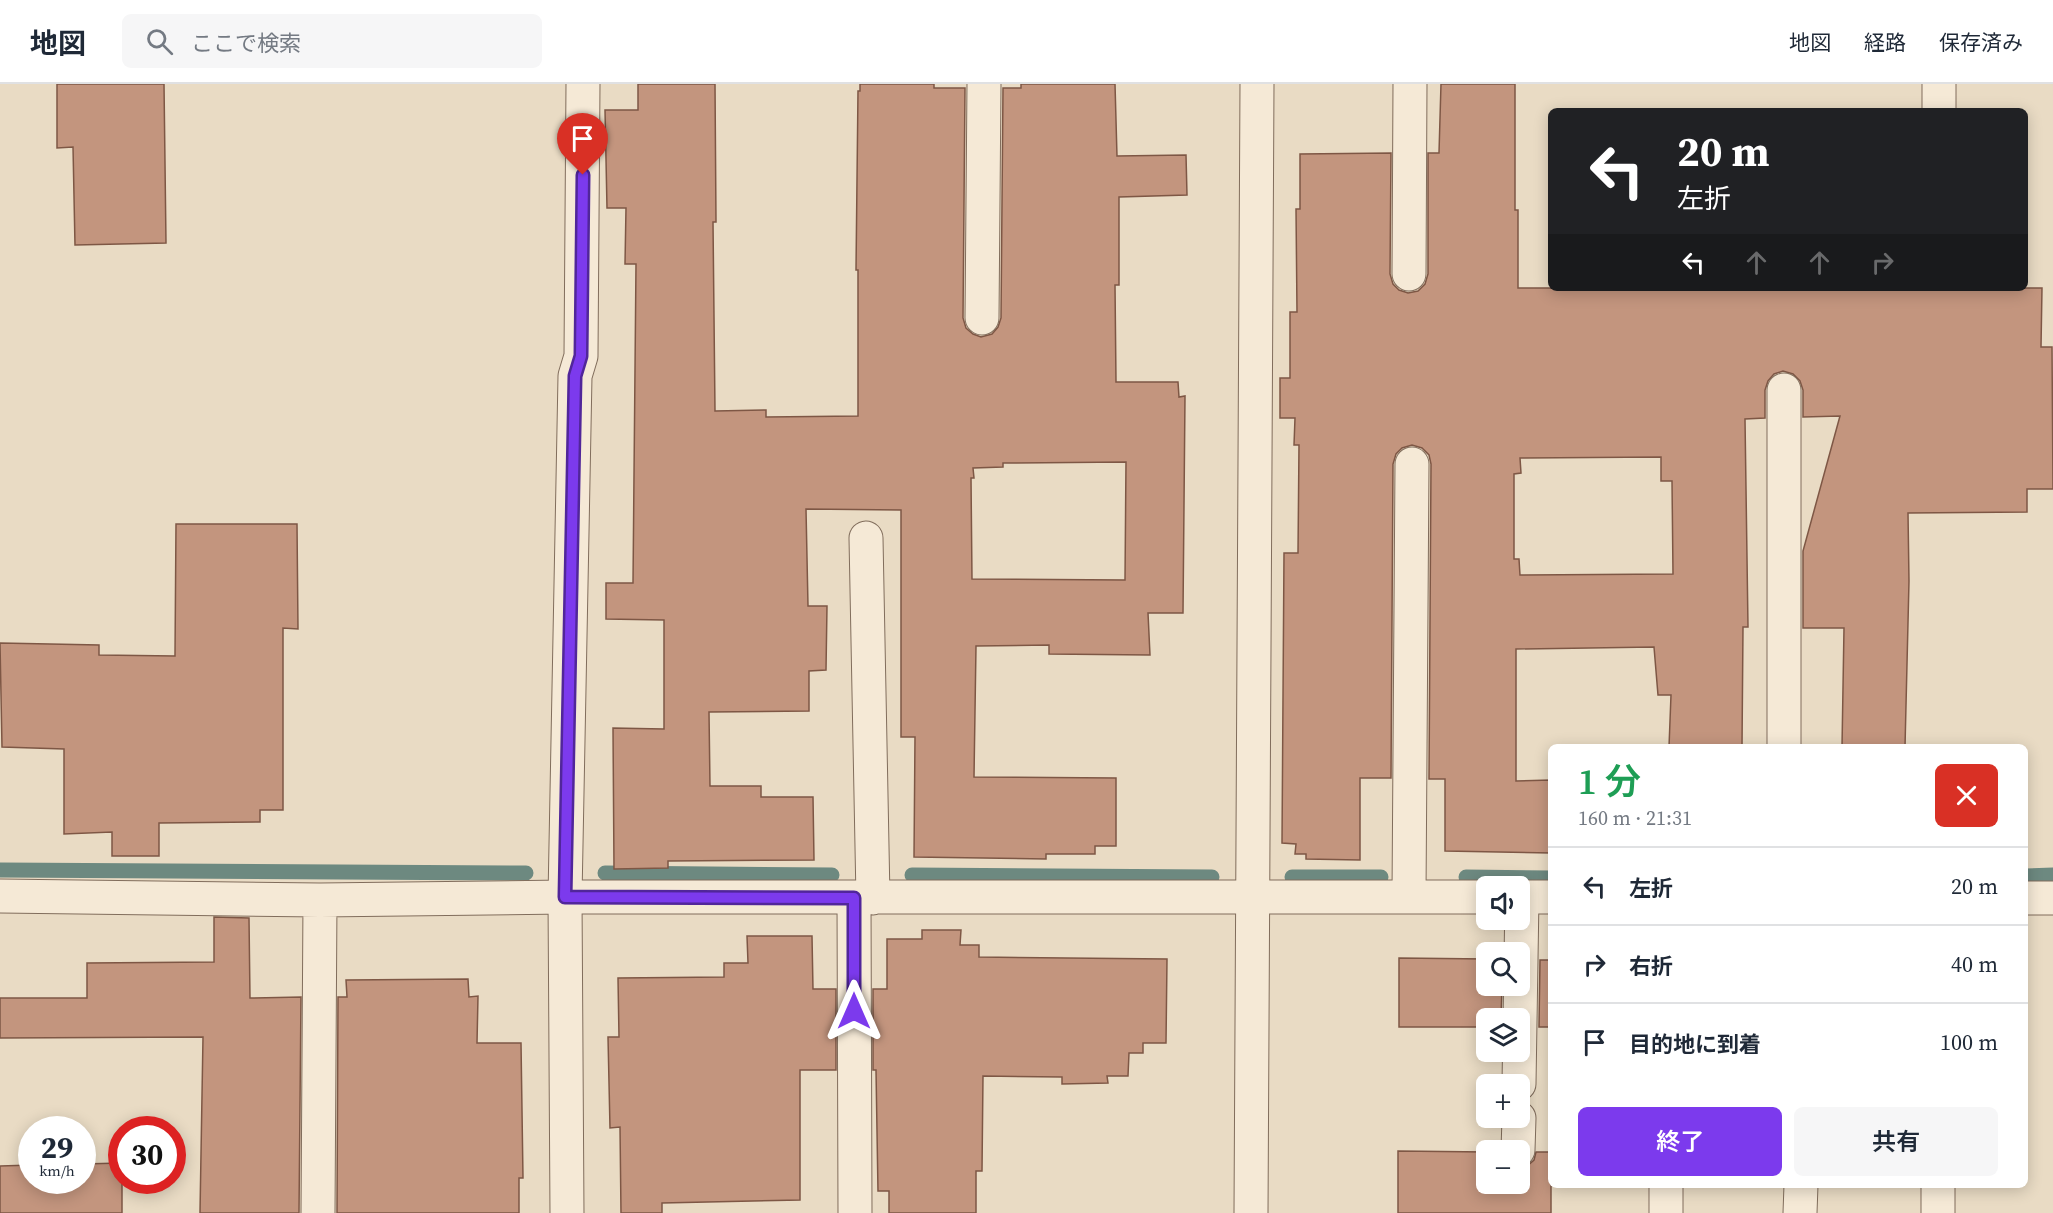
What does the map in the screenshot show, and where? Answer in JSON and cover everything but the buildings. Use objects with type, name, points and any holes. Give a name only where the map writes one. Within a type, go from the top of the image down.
[{"type":"street","points":[[567,1213],[565,897],[575,376],[581,356],[583,84]]},
{"type":"street","points":[[982,318],[984,84]]},
{"type":"street","points":[[1251,1213],[1257,84]]},
{"type":"street","points":[[1409,274],[1410,84]]},
{"type":"street","points":[[1939,84],[1939,108]]},
{"type":"street","points":[[1784,390],[1782,661],[1784,744]]},
{"type":"street","points":[[1409,895],[1412,464]]},
{"type":"street","points":[[855,1213],[863,898],[866,538]]},
{"type":"street","points":[[0,896],[320,900],[565,897],[1476,897]]},
{"type":"street","points":[[1520,1074],[1531,897]]},
{"type":"street","points":[[2028,898],[2053,898]]},
{"type":"street","points":[[318,1213],[320,900]]},
{"type":"street","points":[[1666,1188],[1666,1213]]},
{"type":"street","points":[[1800,1213],[1801,1188]]},
{"type":"street","points":[[1938,1188],[1938,1213]]},
{"type":"waterway","points":[[0,870],[526,873]]},
{"type":"waterway","points":[[605,873],[832,875]]},
{"type":"waterway","points":[[912,875],[1212,877]]},
{"type":"waterway","points":[[2028,876],[2053,875]]},
{"type":"waterway","points":[[1292,877],[1381,877]]},
{"type":"waterway","points":[[1466,877],[1548,878]]},
{"type":"route","points":[[583,175],[581,356],[575,376],[565,897],[854,898],[854,1011]]}]
